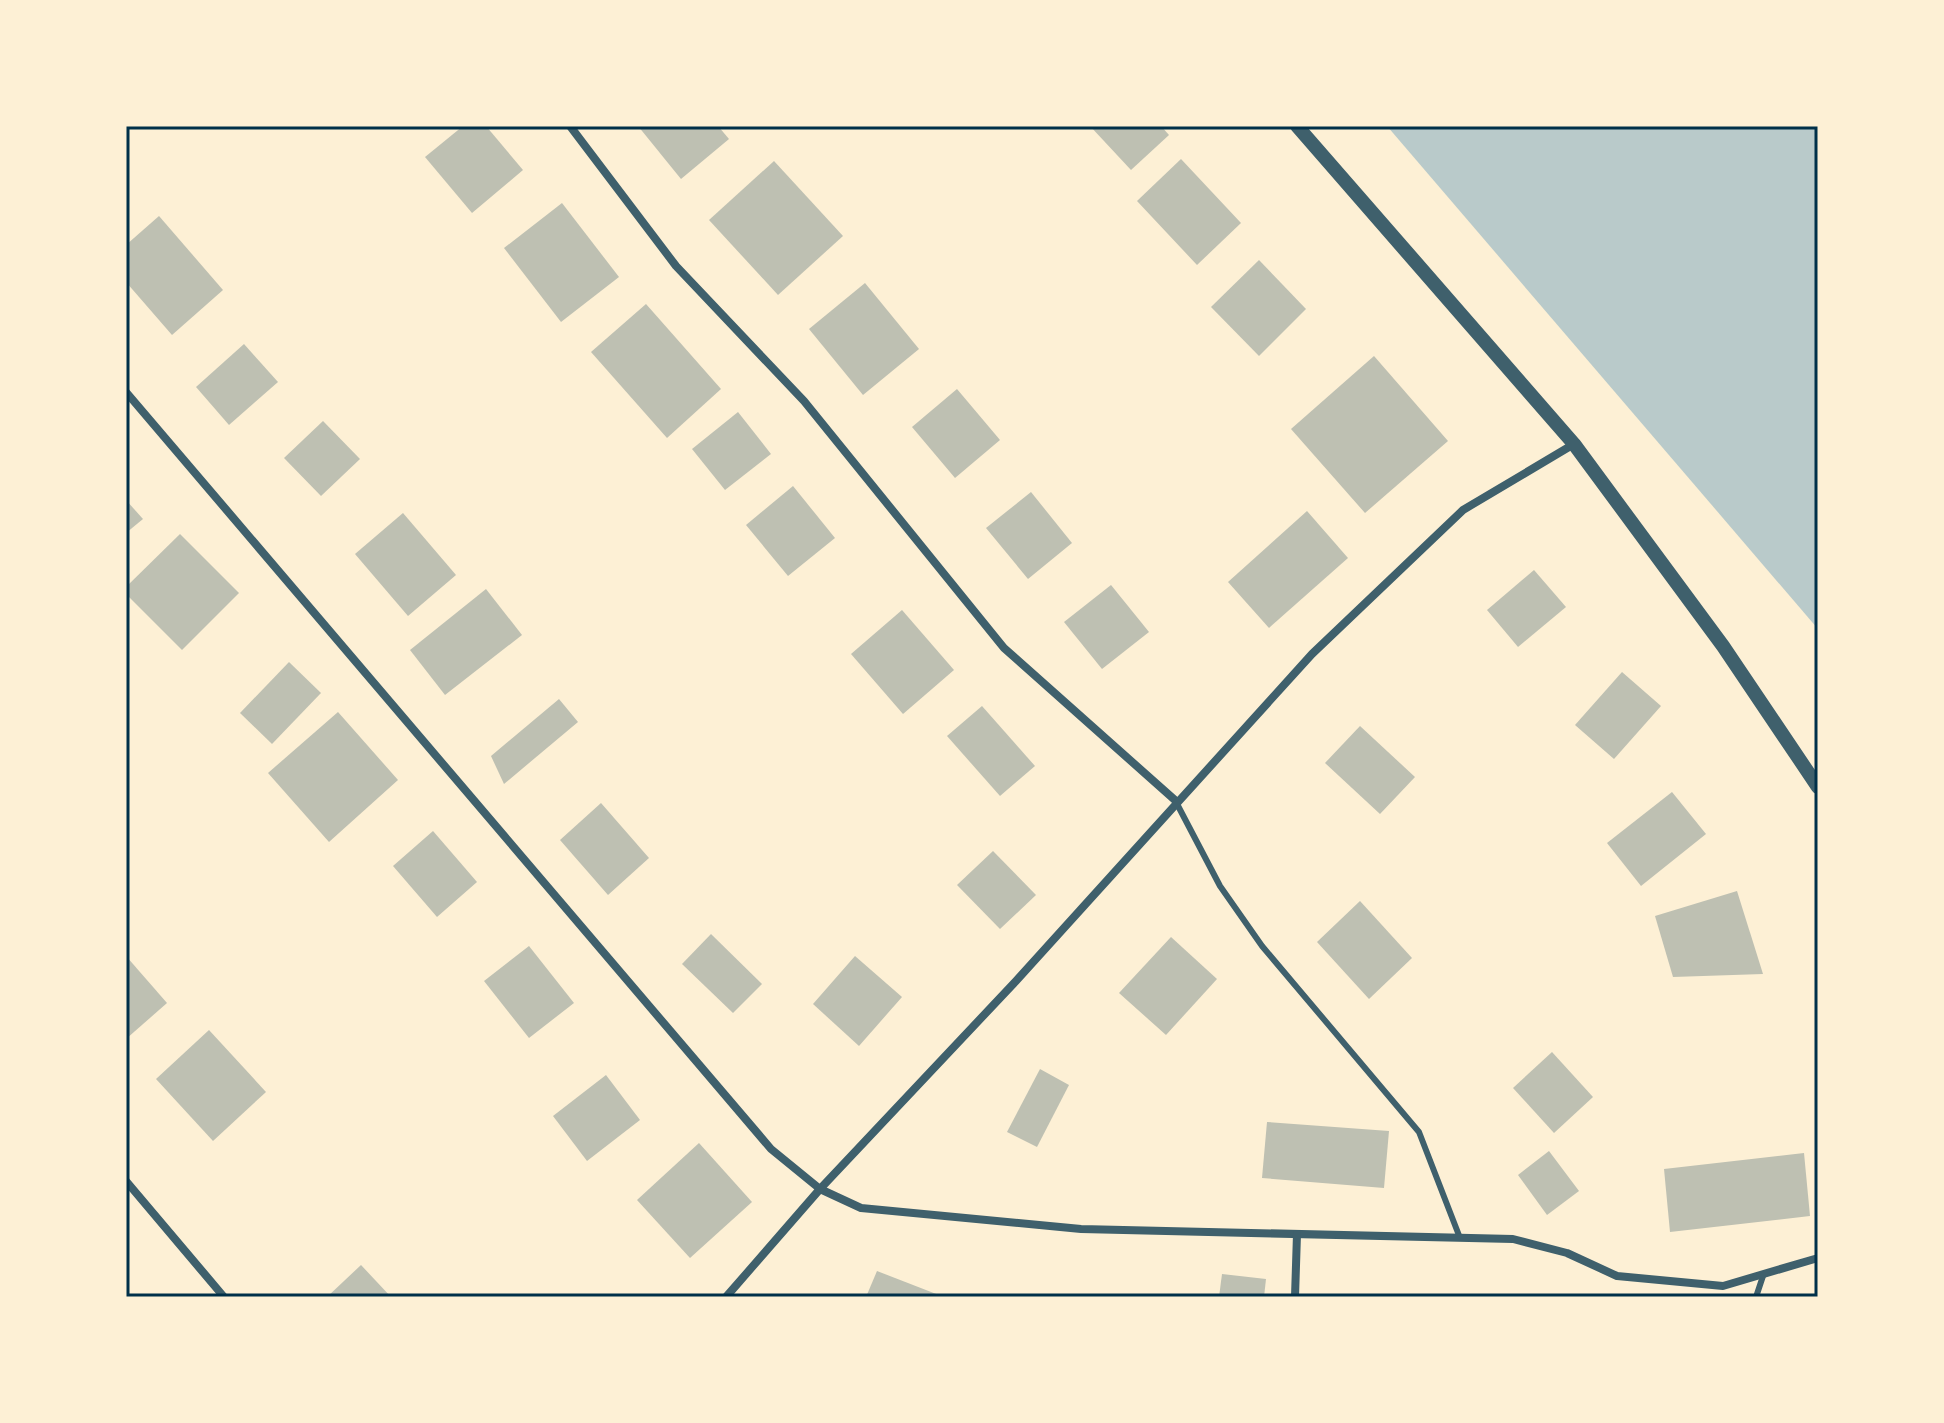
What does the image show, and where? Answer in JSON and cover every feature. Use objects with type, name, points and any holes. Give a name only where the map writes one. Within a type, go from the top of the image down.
[{"type":"street","points":[[570,126],[676,266],[804,401],[1004,648],[1176,801]]},
{"type":"street","points":[[1297,126],[1574,444],[1723,646],[1818,787]]},
{"type":"street","points":[[126,392],[771,1149],[820,1189],[861,1208],[1081,1229],[1513,1239],[1567,1253],[1617,1276],[1723,1286],[1818,1258]]},
{"type":"street","points":[[726,1297],[820,1189],[1016,981],[1312,654],[1463,510],[1574,444]]},
{"type":"street","points":[[126,1181],[224,1297]]},
{"type":"street","points":[[1295,1297],[1297,1234]]},
{"type":"lane","points":[[1176,801],[1220,886],[1262,946],[1419,1132],[1460,1238]]},
{"type":"lane","points":[[1756,1297],[1763,1276]]},
{"type":"shaded area","points":[[1387,126],[1818,126],[1818,629]]},
{"type":"building","points":[[463,126],[486,126],[523,170],[472,213],[425,157]]},
{"type":"building","points":[[638,126],[718,126],[729,139],[681,179]]},
{"type":"building","points":[[1090,126],[1161,126],[1169,135],[1131,170]]},
{"type":"building","points":[[1181,159],[1241,223],[1197,265],[1137,201]]},
{"type":"building","points":[[774,161],[843,236],[778,295],[709,220]]},
{"type":"building","points":[[562,203],[619,277],[561,322],[504,248]]},
{"type":"building","points":[[159,216],[223,290],[172,335],[126,282],[126,245]]},
{"type":"building","points":[[1259,260],[1306,309],[1259,356],[1211,307]]},
{"type":"building","points":[[865,283],[919,349],[863,395],[809,329]]},
{"type":"building","points":[[646,304],[721,389],[667,438],[591,352]]},
{"type":"building","points":[[244,344],[278,382],[229,425],[196,387]]},
{"type":"building","points":[[1374,356],[1448,441],[1365,513],[1291,429]]},
{"type":"building","points":[[957,389],[1000,440],[955,478],[912,427]]},
{"type":"building","points":[[738,412],[771,454],[725,490],[692,449]]},
{"type":"building","points":[[323,421],[360,459],[321,496],[284,458]]},
{"type":"building","points":[[793,486],[835,538],[788,576],[746,525]]},
{"type":"building","points":[[1031,492],[1072,543],[1028,579],[986,528]]},
{"type":"building","points":[[126,500],[143,519],[126,533]]},
{"type":"building","points":[[1307,511],[1348,558],[1269,628],[1228,582]]},
{"type":"building","points":[[403,513],[456,575],[408,616],[355,554]]},
{"type":"building","points":[[180,534],[239,593],[182,650],[126,594],[126,587]]},
{"type":"building","points":[[1534,570],[1566,607],[1518,647],[1487,610]]},
{"type":"building","points":[[1111,585],[1149,632],[1102,669],[1064,622]]},
{"type":"building","points":[[486,589],[522,635],[445,695],[410,650]]},
{"type":"building","points":[[902,610],[954,670],[903,714],[851,654]]},
{"type":"building","points":[[289,662],[321,693],[272,744],[240,713]]},
{"type":"building","points":[[1622,672],[1661,706],[1614,759],[1575,725]]},
{"type":"building","points":[[559,699],[578,722],[504,784],[491,756]]},
{"type":"building","points":[[982,706],[1035,766],[1000,796],[947,736]]},
{"type":"building","points":[[338,712],[398,780],[329,842],[268,773]]},
{"type":"building","points":[[1360,726],[1415,777],[1380,814],[1325,763]]},
{"type":"building","points":[[1672,792],[1706,834],[1641,886],[1607,843]]},
{"type":"building","points":[[601,803],[649,858],[608,895],[560,840]]},
{"type":"building","points":[[433,831],[477,882],[437,917],[393,866]]},
{"type":"building","points":[[993,851],[1036,895],[1000,929],[957,885]]},
{"type":"building","points":[[1737,891],[1763,974],[1673,977],[1655,916]]},
{"type":"building","points":[[1360,901],[1412,958],[1369,999],[1317,942]]},
{"type":"building","points":[[711,934],[762,984],[733,1013],[682,964]]},
{"type":"building","points":[[1171,937],[1217,979],[1166,1035],[1119,993]]},
{"type":"building","points":[[529,946],[574,1003],[529,1038],[484,981]]},
{"type":"building","points":[[126,956],[167,1003],[126,1039]]},
{"type":"building","points":[[855,956],[902,997],[859,1046],[813,1004]]},
{"type":"building","points":[[209,1030],[266,1092],[213,1141],[156,1079]]},
{"type":"building","points":[[1552,1052],[1593,1097],[1554,1133],[1513,1088]]},
{"type":"building","points":[[1040,1069],[1069,1085],[1037,1147],[1007,1132]]},
{"type":"building","points":[[606,1075],[640,1120],[587,1161],[553,1116]]},
{"type":"building","points":[[1267,1122],[1389,1131],[1384,1188],[1262,1178]]},
{"type":"building","points":[[699,1143],[752,1202],[690,1258],[637,1200]]},
{"type":"building","points":[[1549,1151],[1579,1191],[1547,1215],[1518,1175]]},
{"type":"building","points":[[1804,1153],[1810,1216],[1670,1232],[1664,1169]]},
{"type":"building","points":[[361,1265],[391,1297],[327,1297]]},
{"type":"building","points":[[877,1271],[944,1297],[866,1297]]},
{"type":"building","points":[[1222,1274],[1266,1279],[1264,1297],[1219,1297]]}]
